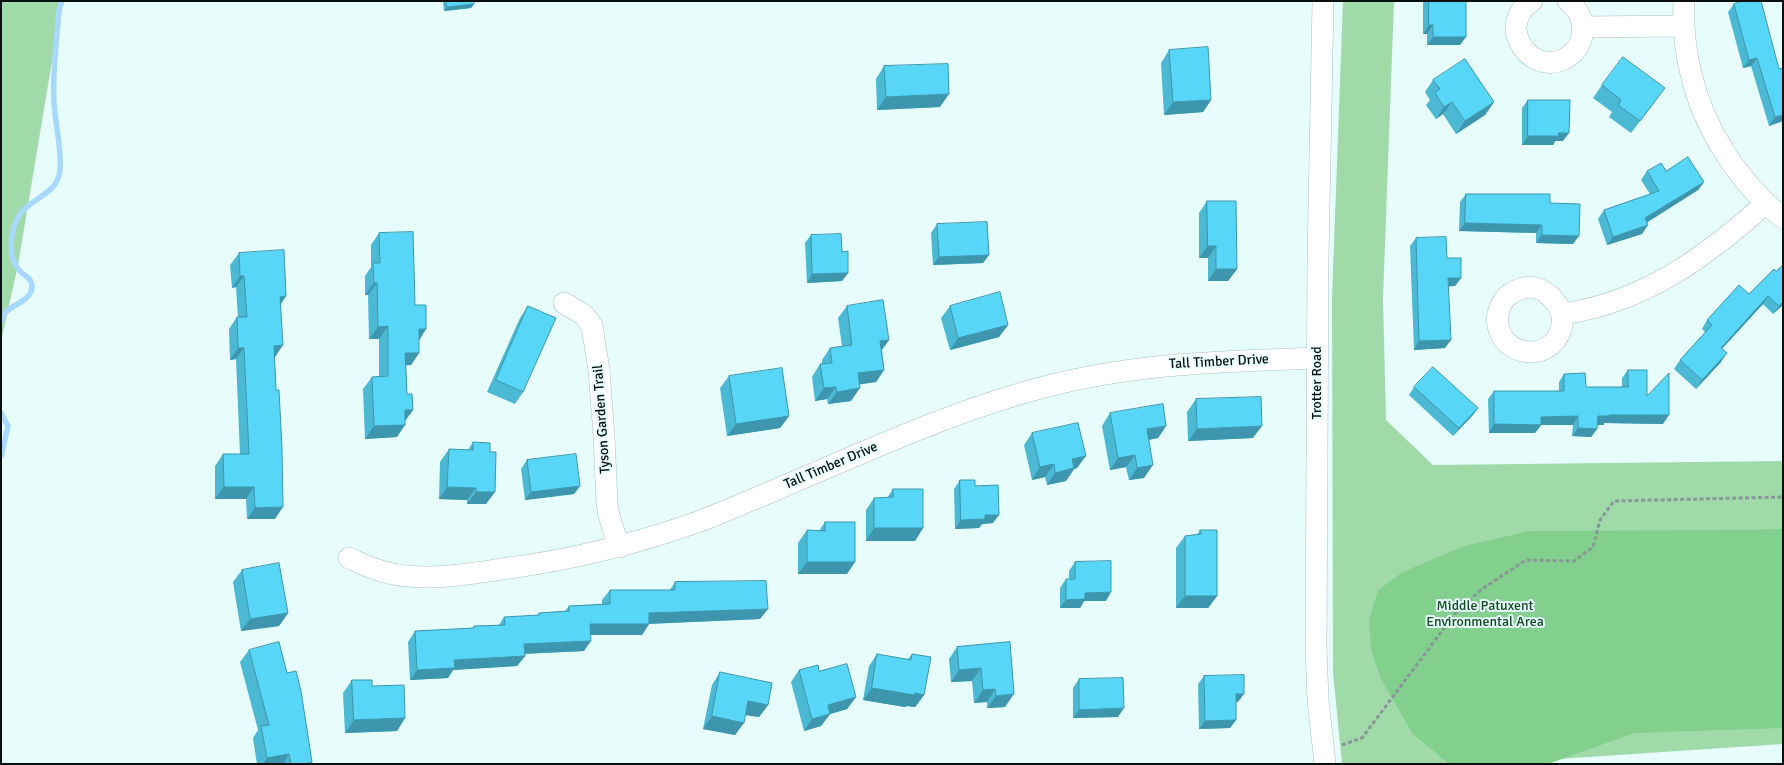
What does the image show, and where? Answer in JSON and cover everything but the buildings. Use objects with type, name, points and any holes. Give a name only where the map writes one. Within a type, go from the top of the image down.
[{"type":"street","name":"Trotter Road","points":[[1323,1],[1317,358],[1316,649],[1318,700],[1324,758]]},
{"type":"street","points":[[1532,1],[1526,4],[1519,14],[1516,25],[1518,40],[1525,52],[1536,60],[1548,63],[1564,59],[1574,52],[1580,42],[1583,27],[1580,15],[1568,1]]},
{"type":"street","points":[[1684,1],[1683,26],[1691,74],[1704,111],[1720,146],[1766,204],[1783,218]]},
{"type":"street","points":[[1583,27],[1683,26]]},
{"type":"street","points":[[1562,314],[1586,311],[1619,301],[1670,277],[1727,238],[1766,204]]},
{"type":"street","name":"Tyson Garden Trail","points":[[564,303],[584,314],[592,326],[599,370],[607,503],[609,516],[620,547]]},
{"type":"street","name":"Tall Timber Drive","points":[[349,558],[373,569],[401,575],[424,577],[468,574],[572,558],[620,547],[704,520],[945,418],[1055,384],[1160,366],[1210,361],[1317,358]]},
{"type":"path","points":[[1324,758],[1362,738],[1457,611],[1482,588],[1526,560],[1574,561],[1593,547],[1600,520],[1614,501],[1783,498]]},
{"type":"green space","points":[[1,1],[62,1],[18,265],[1,341]]},
{"type":"green space","name":"Middle Patuxent Environmental Area","points":[[1343,1],[1394,1],[1383,298],[1386,420],[1433,465],[1783,461],[1783,744],[1483,764],[1342,764],[1333,672],[1332,298]]},
{"type":"green space","name":"Middle Patuxent Environmental Area","points":[[1783,529],[1783,728],[1634,733],[1548,764],[1449,764],[1412,733],[1381,679],[1371,650],[1369,620],[1378,590],[1403,572],[1464,546],[1530,531]]},
{"type":"waterway","points":[[1,321],[4,314],[26,299],[32,285],[30,280],[16,266],[13,259],[11,245],[15,223],[29,205],[49,191],[58,178],[60,170],[54,102],[54,79],[59,10],[62,1]]},
{"type":"waterway","points":[[1,413],[8,426],[1,456]]}]
